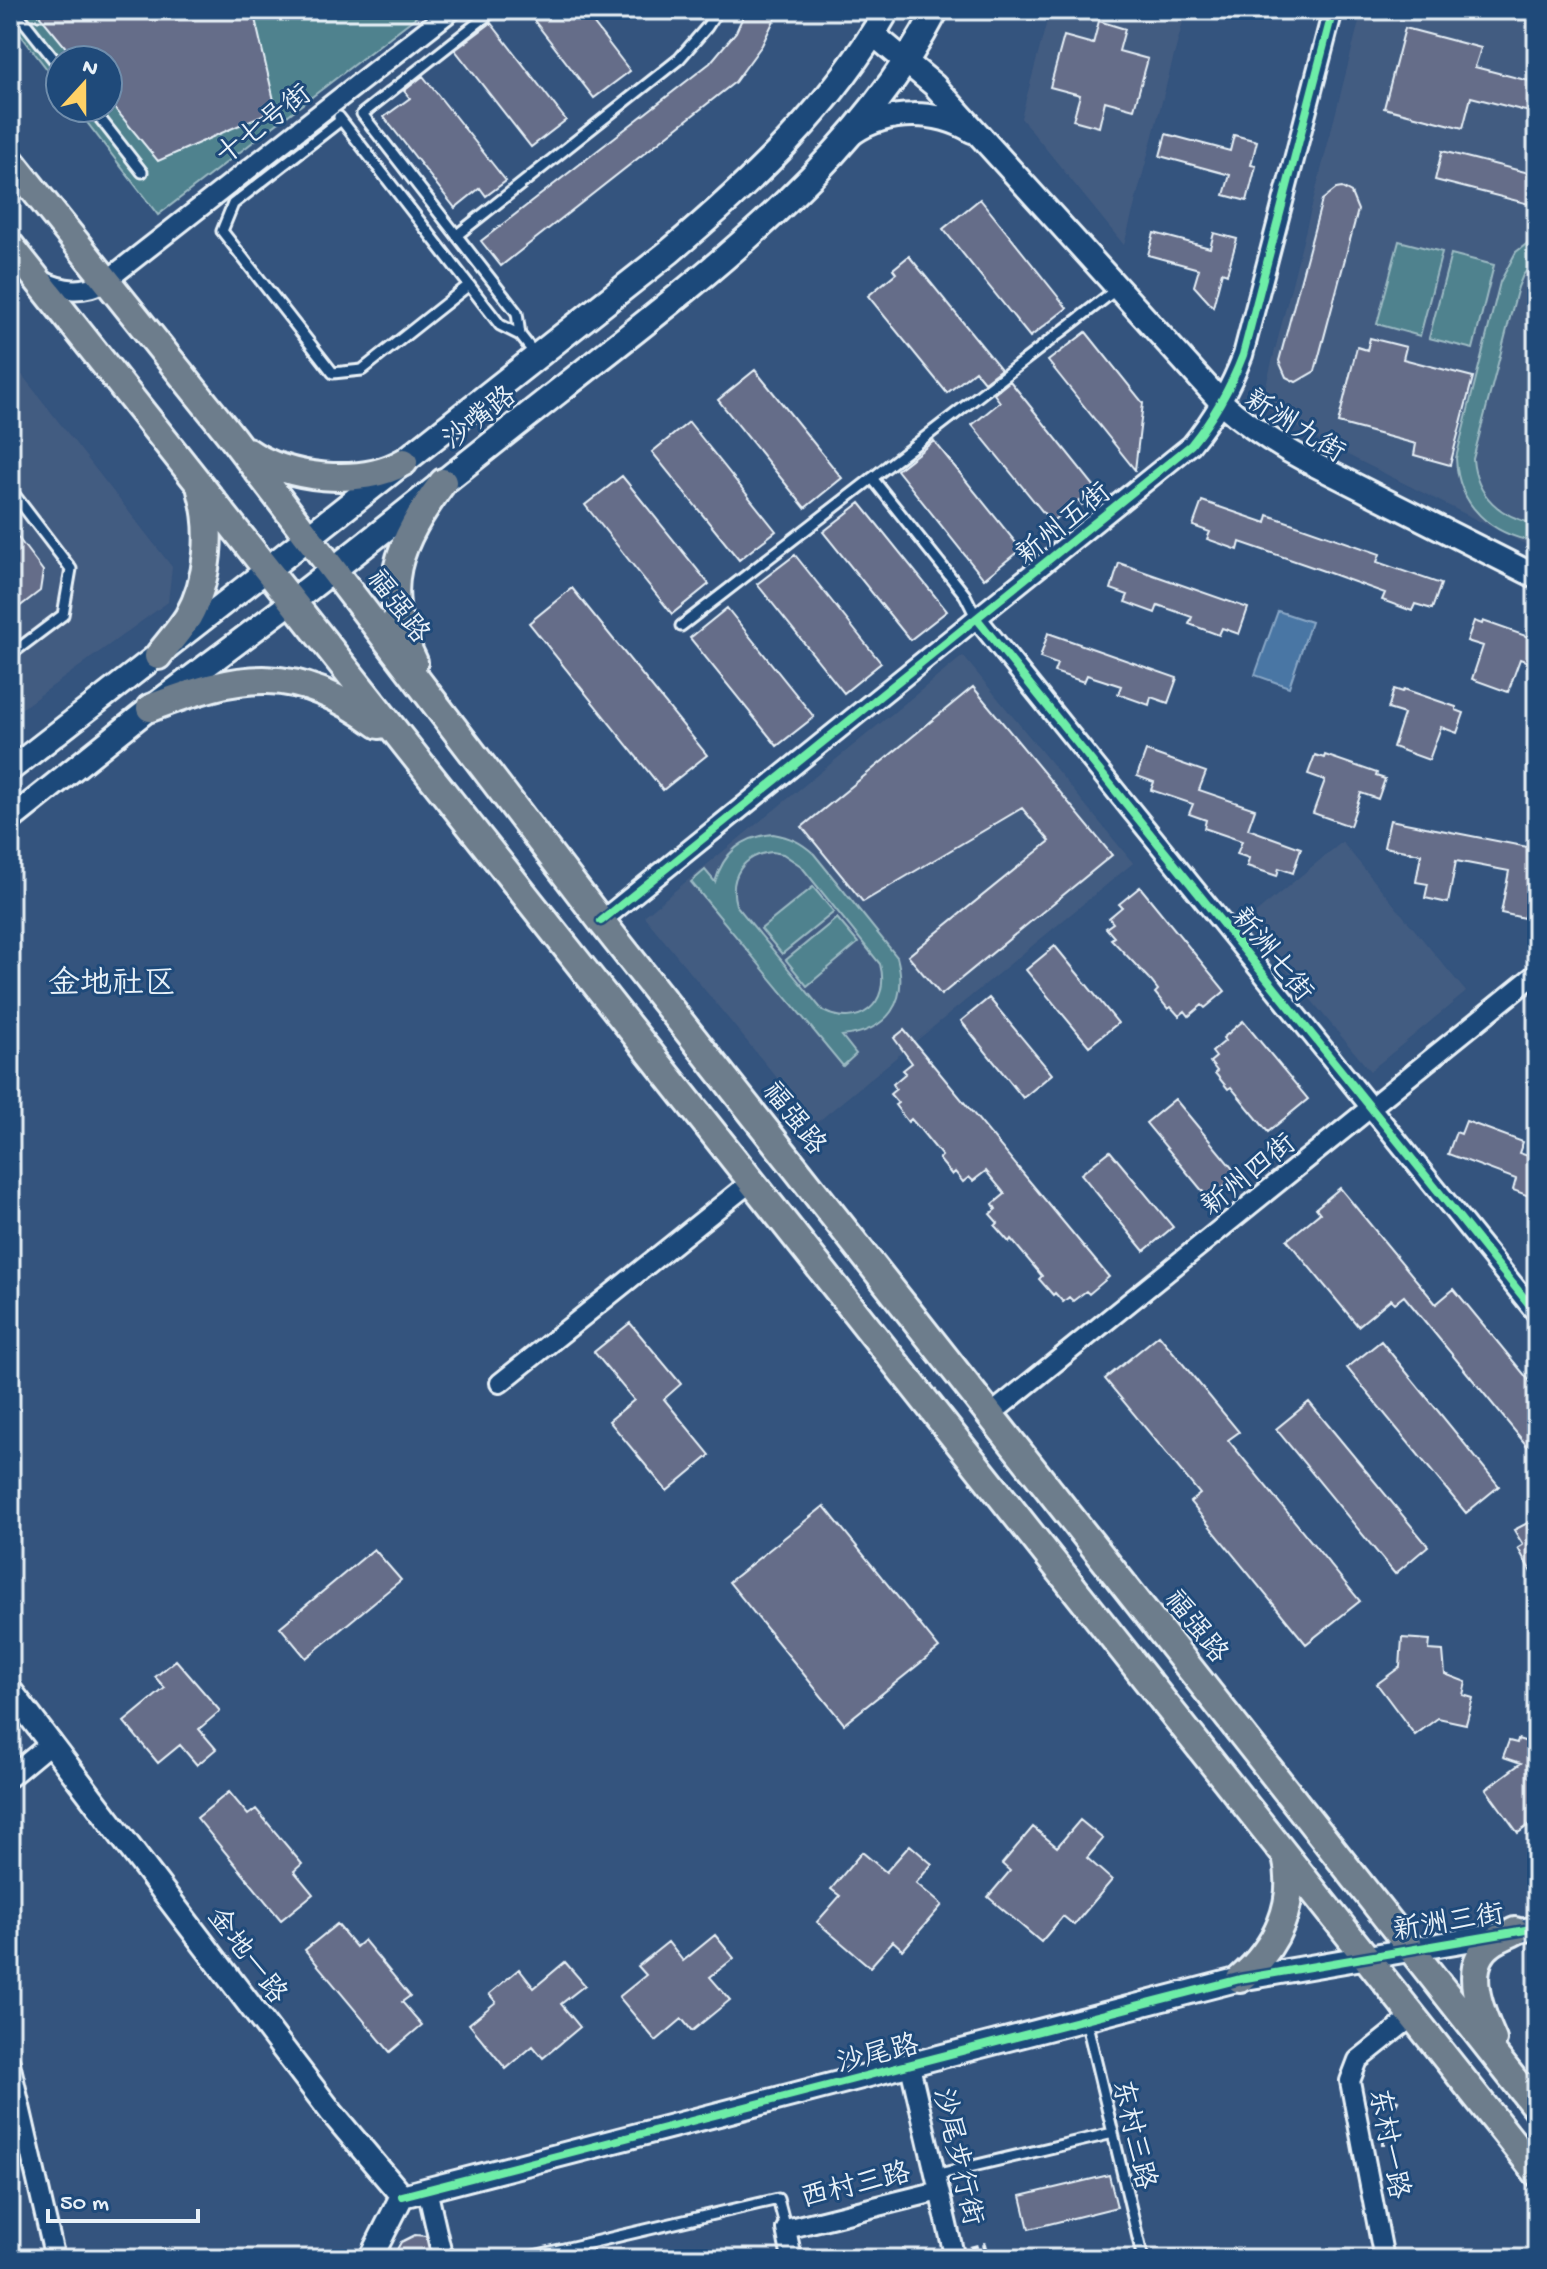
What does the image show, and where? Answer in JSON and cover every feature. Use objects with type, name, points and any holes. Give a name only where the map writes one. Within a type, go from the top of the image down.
[{"type":"main road","name":"沙嘴路","points":[[268,569],[669,252],[750,182],[840,82],[887,10]]},
{"type":"main road","name":"沙嘴路","points":[[293,601],[733,250],[799,189],[879,99],[936,10]]},
{"type":"main road","name":"福强路","points":[[10,160],[231,436],[601,921],[1537,2109]]},
{"type":"main road","points":[[10,245],[1537,2173]]},
{"type":"main road","points":[[231,436],[259,460],[299,473],[364,475],[404,462]]},
{"type":"main road","points":[[158,656],[186,620],[200,584],[208,531],[206,507],[198,482]]},
{"type":"main road","points":[[439,711],[409,651],[398,621],[396,572],[410,531],[443,482]]},
{"type":"main road","points":[[150,708],[202,688],[241,680],[276,680],[311,688],[347,703],[407,747]]},
{"type":"main road","points":[[1188,1731],[1220,1705]]},
{"type":"main road","points":[[1240,1979],[1267,1952],[1282,1923],[1291,1878],[1286,1856]]},
{"type":"main road","points":[[1507,2073],[1482,2014],[1476,1991],[1476,1971],[1486,1949],[1526,1930]]},
{"type":"street","name":"十七号街","points":[[106,281],[335,112],[452,10]]},
{"type":"street","name":"新州五街","points":[[601,921],[978,620],[1191,445],[1222,403],[1243,355],[1333,10]]},
{"type":"street","name":"新洲九街","points":[[873,34],[934,85],[1222,403],[1244,423],[1274,443],[1537,577]]},
{"type":"street","points":[[837,146],[868,124],[911,115],[947,120],[964,126],[983,139]]},
{"type":"street","points":[[37,279],[51,286],[78,291],[93,289],[106,281]]},
{"type":"street","name":"沙嘴路","points":[[10,770],[268,569]]},
{"type":"street","name":"沙嘴路","points":[[10,820],[150,708],[293,601]]},
{"type":"street","name":"新洲七街","points":[[978,620],[1537,1314]]},
{"type":"street","name":"新州四街","points":[[990,1415],[1537,973]]},
{"type":"street","points":[[500,1383],[752,1181]]},
{"type":"street","name":"金地一路","points":[[10,1690],[332,2113],[402,2196]]},
{"type":"street","points":[[10,1777],[52,1742]]},
{"type":"street","name":"新洲三街","points":[[1365,1956],[1526,1930]]},
{"type":"street","name":"沙尾路","points":[[402,2196],[1240,1979],[1365,1956]]},
{"type":"street","name":"东村一路","points":[[1384,2259],[1350,2081],[1358,2060],[1413,2016]]},
{"type":"street","points":[[10,2063],[55,2259]]},
{"type":"street","name":"沙尾步行街","points":[[910,2066],[955,2259]]},
{"type":"street","name":"西村三路","points":[[786,2229],[937,2183]]},
{"type":"street","points":[[427,2189],[443,2259]]},
{"type":"street","points":[[370,2259],[402,2196]]},
{"type":"street","points":[[786,2229],[792,2259]]},
{"type":"lane","points":[[15,10],[44,47]]},
{"type":"lane","points":[[494,10],[362,114],[517,313],[520,335]]},
{"type":"lane","points":[[457,235],[679,59],[718,10]]},
{"type":"lane","points":[[469,285],[362,370],[333,373],[222,231],[233,204],[335,112],[500,325],[520,335],[538,356]]},
{"type":"lane","points":[[104,124],[142,172]]},
{"type":"lane","points":[[681,626],[1118,288]]},
{"type":"lane","points":[[872,478],[965,595],[978,620]]},
{"type":"lane","points":[[10,489],[71,569],[63,615],[10,655]]},
{"type":"lane","name":"东村三路","points":[[1086,2020],[1143,2259]]},
{"type":"lane","points":[[937,2183],[1113,2133]]},
{"type":"lane","points":[[521,2259],[778,2199],[786,2229]]},
{"type":"path","points":[[1382,2148],[1383,2137],[1399,2095]]},
{"type":"path","points":[[984,2244],[988,2259]]},
{"type":"shaded area","points":[[1050,10],[1186,10],[1124,245],[1021,118]]},
{"type":"shaded area","points":[[1362,10],[1537,11],[1537,550],[1320,441],[1261,405]]},
{"type":"shaded area","points":[[15,366],[172,567],[168,602],[10,717],[10,370]]},
{"type":"shaded area","points":[[1278,611],[1311,622],[1289,687],[1255,675]]},
{"type":"shaded area","points":[[963,656],[1133,863],[815,1124],[644,916]]},
{"type":"shaded area","points":[[1342,842],[1466,992],[1370,1071],[1246,921]]},
{"type":"green space","points":[[10,10],[425,10],[158,215],[88,124],[124,124],[124,44],[44,44],[44,65],[10,21]]},
{"type":"green space","points":[[1537,236],[1537,258],[1518,287],[1473,459],[1479,484],[1485,494],[1512,517],[1537,524],[1537,542],[1505,533],[1480,515],[1463,490],[1456,458],[1500,282],[1516,252]]},
{"type":"green space","points":[[1399,241],[1442,252],[1420,336],[1377,324]]},
{"type":"green space","points":[[1451,254],[1494,265],[1473,349],[1429,338]]},
{"type":"green space","points":[[773,834],[790,838],[814,854],[897,957],[900,988],[897,1000],[883,1021],[872,1028],[842,1036],[856,1054],[843,1066],[691,882],[705,870],[715,882],[729,854],[743,843]],"holes":[[[762,854],[783,854],[801,866],[880,964],[881,991],[876,1001],[860,1015],[836,1016],[823,1011],[736,905],[734,885],[740,869]]]},
{"type":"green space","points":[[813,887],[834,912],[782,954],[761,929]]},
{"type":"green space","points":[[837,918],[858,943],[807,986],[786,960]]},
{"type":"building","points":[[35,10],[253,10],[276,109],[158,161],[124,120],[124,44],[63,44]]},
{"type":"building","points":[[526,10],[583,10],[630,71],[594,98]]},
{"type":"building","points":[[746,10],[779,10],[762,45],[735,82],[501,266],[481,241],[710,63],[736,32]]},
{"type":"building","points":[[1099,21],[1125,29],[1119,51],[1148,59],[1134,109],[1105,101],[1099,127],[1073,120],[1080,95],[1050,87],[1064,36],[1093,44]]},
{"type":"building","points":[[491,23],[566,120],[531,147],[455,50]]},
{"type":"building","points":[[1405,28],[1481,48],[1475,67],[1537,83],[1537,114],[1471,97],[1463,128],[1384,108]]},
{"type":"building","points":[[423,76],[506,181],[486,196],[480,188],[455,208],[384,117],[410,98],[404,91]]},
{"type":"building","points":[[1166,134],[1230,151],[1234,135],[1257,141],[1251,165],[1256,166],[1247,201],[1224,195],[1230,175],[1160,156]]},
{"type":"building","points":[[1442,151],[1537,175],[1537,206],[1435,180]]},
{"type":"building","points":[[1342,188],[1351,193],[1358,210],[1315,371],[1296,382],[1286,377],[1279,361],[1322,200]]},
{"type":"building","points":[[980,199],[1067,308],[1030,337],[943,229]]},
{"type":"building","points":[[1154,233],[1210,248],[1214,233],[1237,239],[1227,274],[1222,272],[1213,307],[1194,286],[1199,269],[1148,255]]},
{"type":"building","points":[[909,256],[1001,369],[984,382],[975,371],[947,393],[868,296],[896,273],[893,269]]},
{"type":"building","points":[[1086,332],[1143,403],[1135,470],[1048,361]]},
{"type":"building","points":[[1370,338],[1406,347],[1403,359],[1473,377],[1450,465],[1414,455],[1416,444],[1338,423],[1357,347],[1367,350]]},
{"type":"building","points":[[755,370],[842,478],[805,508],[718,400]]},
{"type":"building","points":[[1010,381],[1099,492],[1082,505],[1079,500],[1051,522],[972,425],[1000,402],[994,394]]},
{"type":"building","points":[[689,422],[776,531],[739,560],[652,452]]},
{"type":"building","points":[[934,441],[1021,549],[984,579],[897,470]]},
{"type":"building","points":[[622,476],[709,584],[672,614],[585,505]]},
{"type":"building","points":[[1202,501],[1266,523],[1268,515],[1380,554],[1377,562],[1441,584],[1432,609],[1415,604],[1412,611],[1382,600],[1385,593],[1321,570],[1240,542],[1238,550],[1207,539],[1210,532],[1193,526]]},
{"type":"building","points":[[860,503],[947,611],[910,640],[823,532]]},
{"type":"building","points":[[10,527],[43,571],[40,591],[10,614]]},
{"type":"building","points":[[795,555],[881,663],[844,693],[757,584]]},
{"type":"building","points":[[1119,563],[1248,608],[1239,634],[1222,628],[1219,635],[1189,624],[1192,617],[1158,605],[1155,613],[1125,602],[1128,595],[1111,589]]},
{"type":"building","points":[[572,588],[707,755],[663,790],[529,623]]},
{"type":"building","points":[[727,608],[814,717],[777,746],[690,638]]},
{"type":"building","points":[[1474,621],[1482,624],[1483,621],[1537,640],[1537,665],[1520,659],[1508,692],[1472,679],[1483,646],[1467,641]]},
{"type":"building","points":[[1048,633],[1177,678],[1168,703],[1151,697],[1149,705],[1118,694],[1121,686],[1087,675],[1084,682],[1054,672],[1057,664],[1040,658]]},
{"type":"building","points":[[973,687],[1112,855],[941,995],[908,956],[1050,841],[1022,808],[863,902],[802,827]]},
{"type":"building","points":[[1394,689],[1403,692],[1404,689],[1456,707],[1464,713],[1457,733],[1441,727],[1429,760],[1393,747],[1404,714],[1388,709]]},
{"type":"building","points":[[1146,751],[1206,772],[1199,790],[1255,809],[1248,829],[1301,848],[1293,873],[1279,868],[1277,876],[1247,866],[1249,858],[1237,854],[1242,841],[1204,828],[1206,820],[1189,814],[1193,804],[1151,790],[1154,782],[1137,776]]},
{"type":"building","points":[[1315,755],[1324,758],[1325,755],[1377,773],[1376,776],[1385,779],[1378,799],[1361,793],[1350,826],[1313,813],[1325,780],[1308,774]]},
{"type":"building","points":[[1390,820],[1537,849],[1537,905],[1527,904],[1524,918],[1501,913],[1509,871],[1456,861],[1448,903],[1425,898],[1428,884],[1416,882],[1421,854],[1384,847]]},
{"type":"building","points":[[1140,887],[1225,991],[1205,1008],[1202,1005],[1189,1016],[1185,1011],[1179,1016],[1171,1007],[1168,1009],[1155,993],[1158,990],[1111,939],[1114,937],[1106,928],[1113,923],[1109,918],[1122,907],[1119,904]]},
{"type":"building","points":[[1055,946],[1118,1023],[1089,1046],[1026,970]]},
{"type":"building","points":[[989,998],[1052,1074],[1023,1098],[961,1021]]},
{"type":"building","points":[[1243,1021],[1308,1099],[1268,1132],[1231,1087],[1228,1089],[1210,1062],[1216,1057],[1212,1052],[1225,1041],[1223,1038]]},
{"type":"building","points":[[904,1030],[1109,1277],[1089,1294],[1086,1291],[1073,1301],[1069,1297],[1063,1302],[1055,1293],[1053,1295],[1039,1279],[1042,1276],[1011,1239],[1009,1242],[995,1226],[998,1223],[990,1214],[996,1209],[993,1204],[1005,1194],[986,1171],[973,1181],[969,1177],[963,1182],[955,1172],[952,1175],[939,1159],[942,1156],[895,1105],[898,1103],[890,1094],[896,1089],[893,1084],[912,1063],[894,1038]]},
{"type":"building","points":[[1175,1099],[1238,1175],[1209,1199],[1146,1123]]},
{"type":"building","points":[[1466,1121],[1523,1142],[1519,1153],[1537,1159],[1537,1199],[1513,1190],[1516,1179],[1448,1154],[1456,1132],[1461,1134]]},
{"type":"building","points":[[1110,1151],[1173,1227],[1144,1251],[1081,1174]]},
{"type":"building","points":[[1340,1188],[1436,1304],[1454,1289],[1537,1390],[1537,1458],[1404,1296],[1395,1303],[1391,1299],[1358,1326],[1287,1240],[1320,1213],[1316,1208]]},
{"type":"building","points":[[630,1323],[681,1384],[664,1399],[710,1455],[667,1491],[609,1421],[634,1400],[594,1352]]},
{"type":"building","points":[[1159,1335],[1239,1432],[1228,1440],[1360,1601],[1306,1644],[1190,1502],[1200,1494],[1105,1379]]},
{"type":"building","points":[[1381,1341],[1499,1486],[1466,1513],[1347,1368]]},
{"type":"building","points":[[1309,1402],[1428,1546],[1395,1574],[1276,1429]]},
{"type":"building","points":[[824,1506],[939,1648],[844,1724],[729,1582]]},
{"type":"building","points":[[1537,1518],[1537,1583],[1518,1548],[1523,1545],[1514,1530]]},
{"type":"building","points":[[374,1549],[401,1580],[306,1658],[280,1627]]},
{"type":"building","points":[[1402,1638],[1430,1640],[1429,1650],[1443,1651],[1445,1674],[1466,1682],[1463,1695],[1473,1698],[1466,1724],[1438,1718],[1415,1735],[1377,1684],[1400,1667]]},
{"type":"building","points":[[176,1660],[220,1711],[199,1729],[216,1749],[197,1765],[180,1745],[158,1763],[124,1722],[165,1688],[155,1677]]},
{"type":"building","points":[[1518,1739],[1537,1745],[1537,1819],[1518,1833],[1486,1789],[1521,1763],[1503,1757],[1509,1741],[1517,1743]]},
{"type":"building","points":[[229,1792],[248,1815],[256,1809],[302,1864],[294,1871],[313,1894],[281,1920],[197,1818]]},
{"type":"building","points":[[1080,1820],[1103,1839],[1087,1858],[1112,1880],[1074,1925],[1063,1916],[1041,1942],[988,1897],[1010,1871],[1002,1864],[1033,1827],[1057,1847]]},
{"type":"building","points":[[910,1845],[932,1864],[916,1883],[942,1905],[903,1950],[893,1941],[870,1967],[817,1922],[840,1896],[831,1889],[862,1852],[886,1872]]},
{"type":"building","points":[[337,1924],[356,1947],[364,1940],[410,1996],[402,2002],[422,2025],[390,2052],[305,1950]]},
{"type":"building","points":[[715,1935],[734,1958],[710,1977],[730,2000],[692,2031],[682,2019],[656,2041],[619,1997],[646,1975],[638,1966],[668,1942],[683,1961]]},
{"type":"building","points":[[565,1962],[585,1985],[561,2004],[580,2027],[543,2058],[533,2046],[506,2069],[469,2024],[496,2002],[489,1994],[519,1969],[534,1988]]},
{"type":"building","points":[[1109,2175],[1117,2207],[1029,2229],[1021,2196]]},
{"type":"building","points":[[415,2235],[426,2236],[431,2259],[392,2259],[401,2242]]},
{"type":"cycle path","points":[[601,921],[1191,445],[1221,402],[1243,355],[1333,10]]},
{"type":"cycle path","points":[[978,620],[1537,1314]]},
{"type":"cycle path","points":[[402,2196],[1240,1979],[1537,1928]]},
{"type":"district","name":"金地社区","points":[[112,981]]}]
